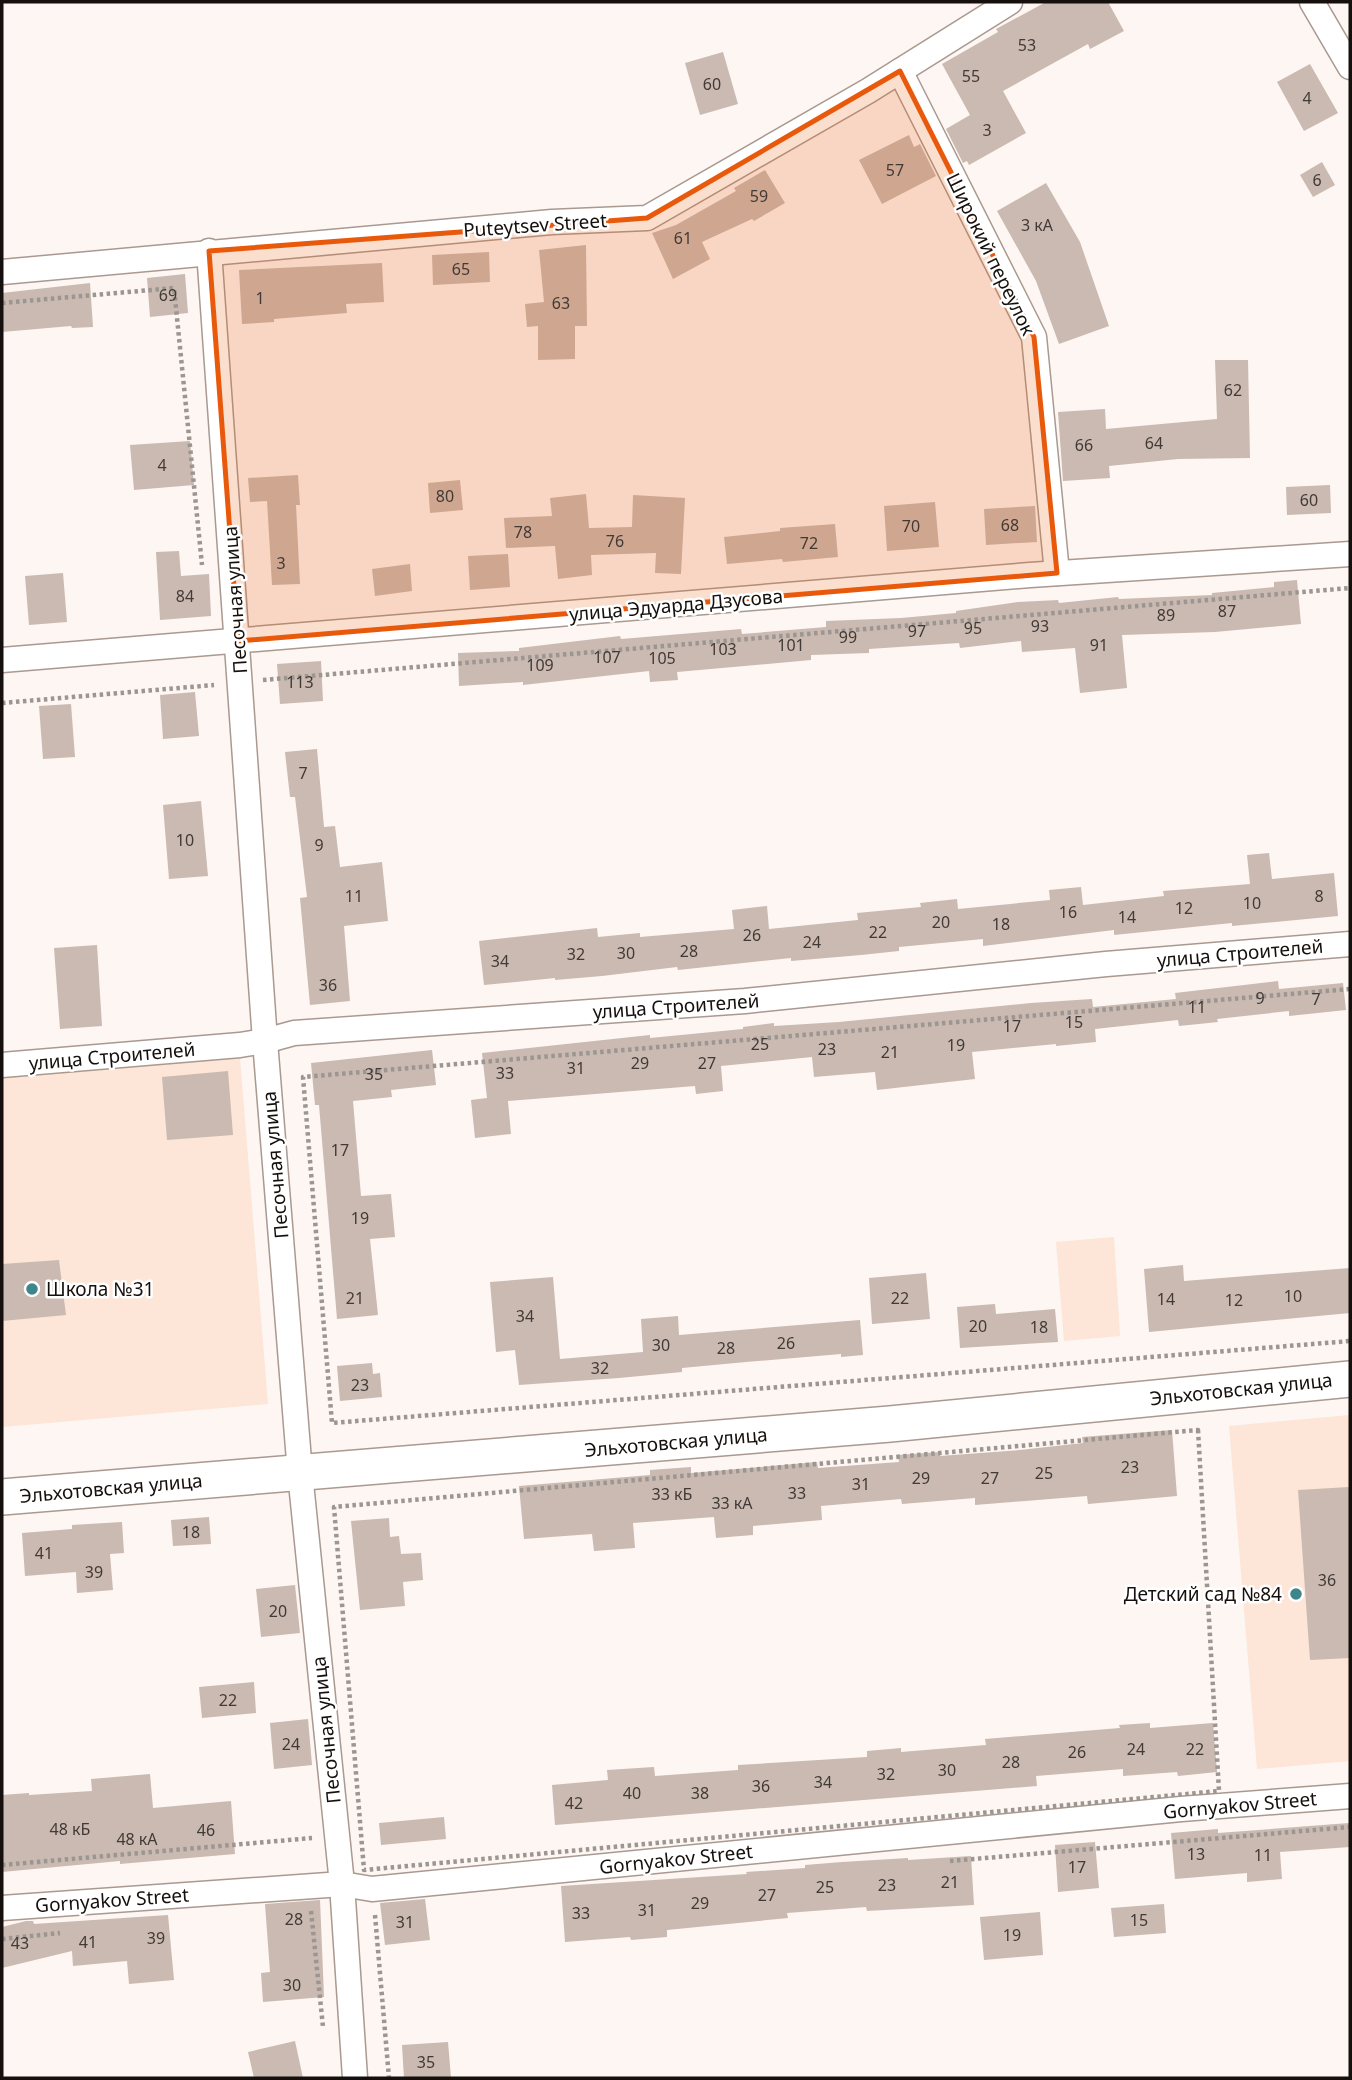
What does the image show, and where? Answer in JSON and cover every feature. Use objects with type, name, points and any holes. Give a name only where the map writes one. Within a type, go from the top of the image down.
[{"type":"street","name":"Puteytsev Street","points":[[2,272],[209,251],[552,222],[647,218],[900,71],[1010,2]]},
{"type":"street","points":[[1312,2],[1350,67]]},
{"type":"street","name":"Широкий переулок","points":[[900,71],[1034,338],[1057,573]]},
{"type":"street","name":"Песочная улица","points":[[209,251],[265,1041],[300,1473],[342,1884],[355,2078]]},
{"type":"street","name":"улица Эдуарда Дзусова","points":[[2,660],[1057,573],[1350,554]]},
{"type":"street","name":"улица Строителей","points":[[2,1065],[265,1041],[294,1033],[745,1001],[1106,964],[1350,944]]},
{"type":"street","name":"Эльхотовская улица","points":[[2,1497],[904,1423],[1350,1379]]},
{"type":"street","name":"Gornyakov Street","points":[[2,1908],[342,1884],[372,1889],[1168,1810],[1350,1796]]},
{"type":"path","points":[[2,303],[174,288],[203,572]]},
{"type":"path","points":[[264,693],[263,680],[1350,588]]},
{"type":"path","points":[[2,703],[216,685]]},
{"type":"path","points":[[1350,989],[303,1077],[332,1423],[1350,1341]]},
{"type":"path","points":[[364,1870],[334,1507],[1198,1430],[1219,1791]]},
{"type":"path","points":[[946,1861],[1350,1827]]},
{"type":"path","points":[[2,1865],[318,1838]]},
{"type":"path","points":[[311,1909],[324,2039]]},
{"type":"path","points":[[375,1909],[389,2078]]},
{"type":"path","points":[[2,1939],[69,1932]]},
{"type":"highlighted area","points":[[900,71],[1034,337],[1057,573],[238,641],[209,251],[647,218]]},
{"type":"shaded area","points":[[240,1058],[268,1404],[2,1427],[2,1078]]},
{"type":"shaded area","points":[[1114,1237],[1120,1336],[1064,1341],[1056,1242]]},
{"type":"shaded area","name":"Детский сад №84","points":[[1350,1415],[1350,1761],[1257,1769],[1229,1426]]},
{"type":"building","points":[[1046,2],[1108,2],[1124,31],[1090,49],[1088,44],[1003,91],[1026,133],[969,165],[967,161],[963,163],[946,129],[970,115],[942,64],[998,32],[996,29]]},
{"type":"building","points":[[723,52],[738,104],[700,115],[685,63]]},
{"type":"building","points":[[1310,64],[1338,113],[1304,131],[1277,82]]},
{"type":"building","points":[[909,135],[914,147],[920,144],[936,176],[882,204],[859,160]]},
{"type":"building","points":[[1322,162],[1335,185],[1313,197],[1300,175]]},
{"type":"building","points":[[765,170],[785,203],[754,221],[752,219],[702,242],[710,259],[673,279],[652,233],[676,225],[736,191],[734,188]]},
{"type":"building","points":[[1046,183],[1080,242],[1109,326],[1059,344],[1036,281],[997,211]]},
{"type":"building","points":[[586,245],[587,326],[575,326],[575,359],[538,360],[538,326],[527,327],[525,304],[544,302],[539,250]]},
{"type":"building","points":[[489,252],[490,282],[433,285],[432,255]]},
{"type":"building","points":[[382,263],[384,302],[346,304],[347,313],[242,324],[239,270]]},
{"type":"building","points":[[185,274],[188,313],[150,317],[147,278]]},
{"type":"building","points":[[90,283],[93,327],[71,326],[2,332],[2,293]]},
{"type":"building","points":[[1215,360],[1248,360],[1250,458],[1178,459],[1109,466],[1110,478],[1063,481],[1058,412],[1105,409],[1106,429],[1217,419]]},
{"type":"building","points":[[190,441],[194,485],[134,490],[130,445]]},
{"type":"building","points":[[298,475],[300,505],[296,505],[300,584],[272,585],[267,501],[250,502],[248,478]]},
{"type":"building","points":[[460,480],[463,510],[430,513],[428,483]]},
{"type":"building","points":[[1330,485],[1331,513],[1287,515],[1286,487]]},
{"type":"building","points":[[586,494],[589,528],[632,527],[633,495],[685,498],[681,574],[655,573],[656,553],[591,555],[592,575],[558,579],[555,546],[506,548],[504,518],[552,516],[550,498]]},
{"type":"building","points":[[935,502],[939,547],[887,551],[884,506]]},
{"type":"building","points":[[1035,506],[1037,542],[986,545],[984,509]]},
{"type":"building","points":[[835,524],[838,557],[727,564],[724,537],[780,531],[780,528]]},
{"type":"building","points":[[179,551],[181,576],[209,574],[211,616],[160,620],[156,552]]},
{"type":"building","points":[[508,554],[510,587],[470,590],[468,556]]},
{"type":"building","points":[[410,564],[412,591],[375,596],[372,569]]},
{"type":"building","points":[[63,573],[67,622],[29,625],[25,576]]},
{"type":"building","points":[[1297,580],[1301,624],[1215,632],[1122,635],[1127,688],[1080,693],[1075,648],[1022,652],[1021,641],[960,648],[959,643],[869,649],[869,653],[811,655],[811,660],[677,672],[678,680],[650,682],[649,671],[523,685],[523,682],[459,686],[458,653],[519,651],[519,648],[620,636],[621,639],[741,629],[742,634],[826,627],[826,621],[956,613],[1018,602],[1058,600],[1059,603],[1118,597],[1212,595],[1274,587],[1274,582]]},
{"type":"building","points":[[321,661],[323,701],[280,704],[277,664]]},
{"type":"building","points":[[195,692],[199,736],[163,739],[160,695]]},
{"type":"building","points":[[71,704],[75,757],[43,759],[39,706]]},
{"type":"building","points":[[317,749],[324,827],[335,826],[340,867],[382,862],[388,921],[344,926],[350,1001],[310,1005],[300,898],[307,897],[295,797],[290,797],[285,752]]},
{"type":"building","points":[[201,801],[208,876],[169,879],[163,805]]},
{"type":"building","points":[[1269,853],[1272,879],[1334,873],[1338,916],[1114,935],[1114,930],[983,946],[983,939],[899,947],[899,951],[861,955],[791,961],[791,958],[678,970],[677,967],[484,985],[479,941],[597,928],[598,937],[640,933],[640,937],[734,929],[732,910],[767,906],[769,929],[858,920],[857,913],[921,907],[920,903],[957,899],[958,909],[1050,900],[1049,890],[1081,887],[1083,905],[1164,896],[1163,891],[1250,884],[1247,855]]},
{"type":"building","points":[[97,945],[102,1026],[60,1029],[54,948]]},
{"type":"building","points":[[1278,981],[1279,989],[1343,983],[1346,1010],[1289,1016],[1289,1011],[1179,1026],[1178,1020],[1095,1029],[1096,1042],[972,1052],[975,1079],[877,1090],[875,1072],[814,1077],[812,1057],[721,1066],[723,1091],[696,1094],[695,1086],[508,1101],[511,1134],[475,1138],[471,1100],[487,1098],[482,1053],[650,1035],[650,1038],[743,1029],[774,1023],[774,1026],[839,1022],[1031,1003],[1092,999],[1093,1007],[1176,999],[1175,993]]},
{"type":"building","points":[[432,1050],[436,1085],[391,1090],[392,1097],[353,1101],[361,1196],[391,1194],[395,1237],[370,1239],[378,1315],[337,1319],[319,1105],[315,1105],[311,1063]]},
{"type":"building","points":[[228,1071],[233,1135],[167,1140],[162,1077]]},
{"type":"building","name":"Школа №31","points":[[59,1260],[66,1315],[2,1321],[2,1264]]},
{"type":"building","points":[[1183,1265],[1184,1281],[1350,1268],[1350,1313],[1149,1332],[1144,1269]]},
{"type":"building","points":[[926,1273],[930,1319],[872,1324],[869,1278]]},
{"type":"building","points":[[553,1277],[560,1359],[643,1352],[641,1319],[678,1316],[679,1335],[860,1320],[863,1355],[841,1357],[841,1354],[746,1362],[682,1368],[682,1372],[519,1385],[515,1350],[496,1352],[490,1282]]},
{"type":"building","points":[[995,1304],[996,1314],[1055,1309],[1058,1342],[960,1348],[957,1307]]},
{"type":"building","points":[[372,1363],[373,1374],[380,1373],[382,1397],[340,1401],[337,1366]]},
{"type":"building","points":[[1172,1430],[1177,1496],[1088,1504],[1087,1496],[975,1505],[975,1498],[902,1504],[901,1499],[821,1506],[822,1520],[753,1526],[753,1535],[716,1538],[714,1517],[633,1523],[635,1548],[594,1551],[592,1534],[524,1539],[519,1486],[650,1475],[650,1470],[691,1467],[691,1473],[817,1462],[818,1468],[899,1462],[898,1455],[940,1452],[940,1456],[1020,1450],[1083,1443],[1082,1437]]},
{"type":"building","points":[[1349,1487],[1350,1658],[1310,1660],[1298,1490]]},
{"type":"building","points":[[209,1517],[211,1544],[173,1546],[171,1520]]},
{"type":"building","points":[[389,1518],[390,1537],[399,1536],[401,1554],[421,1553],[423,1580],[403,1582],[405,1606],[360,1610],[351,1521]]},
{"type":"building","points":[[122,1522],[124,1553],[110,1554],[113,1590],[77,1593],[76,1572],[25,1576],[22,1533],[72,1529],[72,1525]]},
{"type":"building","points":[[295,1585],[300,1633],[261,1637],[256,1589]]},
{"type":"building","points":[[254,1682],[256,1713],[202,1718],[199,1687]]},
{"type":"building","points":[[308,1719],[312,1765],[274,1769],[270,1723]]},
{"type":"building","points":[[1150,1723],[1150,1728],[1213,1723],[1217,1772],[1178,1776],[1177,1772],[1123,1776],[1123,1769],[1036,1776],[1037,1786],[555,1825],[552,1785],[608,1780],[607,1770],[654,1767],[655,1776],[738,1770],[738,1765],[867,1757],[867,1751],[901,1748],[901,1752],[986,1745],[985,1739]]},
{"type":"building","points":[[150,1774],[153,1808],[231,1801],[235,1854],[2,1872],[2,1795],[92,1791],[91,1779]]},
{"type":"building","points":[[444,1817],[446,1839],[381,1845],[379,1823]]},
{"type":"building","points":[[1349,1823],[1350,1847],[1280,1852],[1282,1879],[1247,1882],[1247,1873],[1175,1879],[1171,1833],[1218,1829],[1218,1833]]},
{"type":"building","points":[[1095,1842],[1099,1888],[1058,1892],[1055,1845]]},
{"type":"building","points":[[971,1856],[974,1905],[867,1911],[866,1907],[787,1913],[788,1918],[667,1930],[667,1937],[565,1942],[561,1886],[747,1874],[746,1872],[805,1868],[805,1865],[842,1862]]},
{"type":"building","points":[[425,1899],[430,1940],[385,1945],[380,1903]]},
{"type":"building","points":[[320,1900],[324,1997],[263,2002],[261,1973],[270,1972],[265,1904]]},
{"type":"building","points":[[1164,1904],[1166,1933],[1114,1937],[1111,1908]]},
{"type":"building","points":[[1040,1912],[1043,1955],[984,1960],[980,1917]]},
{"type":"building","points":[[168,1915],[174,1980],[129,1984],[127,1961],[73,1966],[72,1951],[2,1968],[2,1927],[26,1921],[33,1921],[34,1924]]},
{"type":"building","points":[[295,2041],[303,2078],[254,2078],[248,2052]]},
{"type":"building","points":[[448,2042],[451,2078],[404,2078],[402,2045]]},
{"type":"place","name":"Школа №31","points":[[32,1289]]},
{"type":"place","name":"Детский сад №84","points":[[1296,1594]]}]
